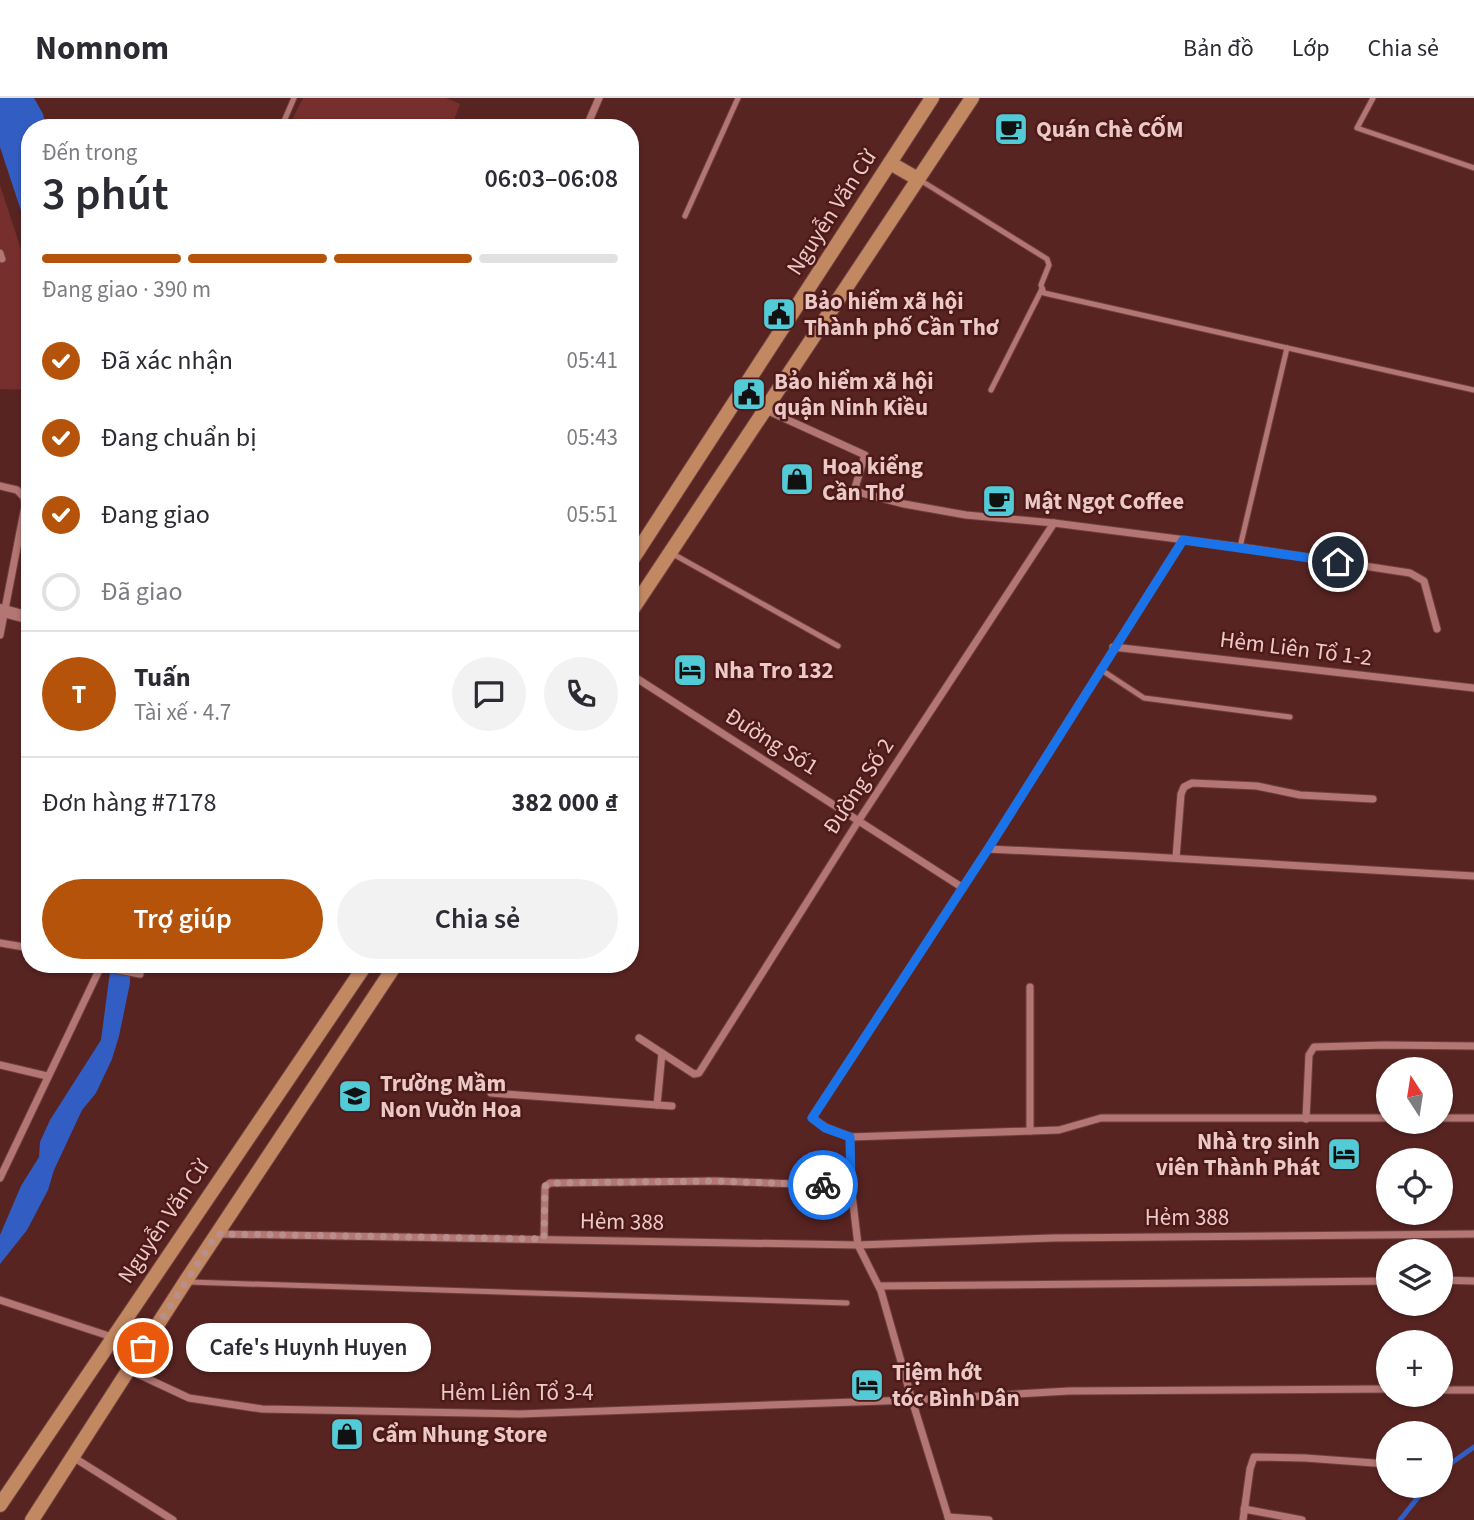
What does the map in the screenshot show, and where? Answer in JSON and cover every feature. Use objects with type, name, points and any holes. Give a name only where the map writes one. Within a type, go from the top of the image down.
[{"type":"main road","name":"Nguyễn Văn Cừ","points":[[639,549],[932,98]]},
{"type":"main road","points":[[639,598],[972,98]]},
{"type":"main road","points":[[890,163],[918,179]]},
{"type":"main road","name":"Nguyễn Văn Cừ","points":[[0,1505],[111,1337],[360,973]]},
{"type":"main road","points":[[32,1520],[185,1282],[390,973]]},
{"type":"street","points":[[590,119],[600,98]]},
{"type":"street","points":[[765,409],[865,455],[853,491],[904,504],[966,515],[1054,523],[1240,547],[1410,573],[1424,581],[1437,629]]},
{"type":"street","points":[[0,486],[17,490],[21,494]]},
{"type":"street","name":"Đường Số 2","points":[[662,1053],[694,1074],[699,1073],[859,820],[1054,523]]},
{"type":"street","points":[[0,635],[2,611],[21,524]]},
{"type":"street","points":[[1183,540],[963,888],[812,1118],[825,1128],[850,1137],[1067,1129],[1101,1118],[1376,1118]]},
{"type":"street","points":[[2,611],[21,616]]},
{"type":"street","name":"Hẻm Liên Tổ 1-2","points":[[1114,647],[1474,688]]},
{"type":"street","name":"Đường Số1","points":[[639,680],[963,888]]},
{"type":"street","points":[[1176,858],[1181,794],[1184,787],[1192,783],[1257,786],[1300,795],[1373,799]]},
{"type":"street","points":[[988,849],[1474,876]]},
{"type":"street","points":[[0,943],[21,946]]},
{"type":"street","points":[[0,1178],[47,1076],[100,973]]},
{"type":"street","points":[[1030,987],[1030,1131]]},
{"type":"street","points":[[639,1038],[662,1053],[657,1105]]},
{"type":"street","points":[[1306,1119],[1309,1055],[1314,1047],[1474,1046]]},
{"type":"street","points":[[0,1065],[47,1076]]},
{"type":"street","points":[[491,1093],[672,1107]]},
{"type":"street","points":[[1453,1118],[1474,1118]]},
{"type":"street","points":[[850,1137],[851,1186],[858,1245],[879,1286],[949,1518],[989,1520]]},
{"type":"street","points":[[544,1239],[545,1186],[550,1183],[716,1181],[851,1186]]},
{"type":"street","name":"Hẻm 388","points":[[217,1234],[858,1245],[1053,1238],[1474,1234]]},
{"type":"street","points":[[1453,1280],[1474,1281]]},
{"type":"street","points":[[879,1286],[1376,1281]]},
{"type":"street","points":[[0,1300],[111,1337]]},
{"type":"street","name":"Hẻm Liên Tổ 3-4","points":[[129,1370],[189,1398],[262,1409],[520,1414],[912,1400],[1069,1391],[1376,1389]]},
{"type":"street","points":[[1453,1390],[1474,1390]]},
{"type":"street","points":[[73,1457],[173,1520]]},
{"type":"street","points":[[1243,1520],[1254,1457],[1376,1463]]},
{"type":"street","points":[[1244,1508],[1302,1520]]},
{"type":"lane","points":[[285,119],[294,98]]},
{"type":"lane","points":[[685,216],[738,98]]},
{"type":"lane","points":[[1373,98],[1357,128],[1474,168]]},
{"type":"lane","points":[[918,179],[1047,259],[1049,265],[1042,289],[991,390]]},
{"type":"lane","points":[[1042,289],[1044,293],[1474,390]]},
{"type":"lane","points":[[1240,547],[1287,348]]},
{"type":"lane","points":[[670,552],[838,646]]},
{"type":"lane","points":[[1100,669],[1144,698],[1290,717]]},
{"type":"lane","points":[[185,1282],[847,1303]]},
{"type":"shaded area","points":[[303,98],[446,98],[460,104],[454,119],[292,119]]},
{"type":"shaded area","points":[[0,185],[21,249],[21,390],[0,389]]},
{"type":"water","points":[[0,98],[34,98],[44,119],[21,119],[21,211],[0,147]]},
{"type":"water","points":[[110,973],[130,973],[119,1036],[112,1059],[96,1093],[82,1110],[54,1170],[48,1190],[27,1230],[0,1264],[0,1235],[21,1186],[39,1157],[40,1142],[50,1120],[101,1040]]},
{"type":"waterway","points":[[1453,1462],[1474,1447]]},
{"type":"waterway","points":[[1400,1520],[1417,1498]]},
{"type":"way so far","points":[[143,1348],[217,1234],[544,1239],[545,1186],[550,1183],[716,1181],[823,1185]]},
{"type":"place","name":"Quán Chè CỐM","points":[[1011,129]]},
{"type":"place","name":"Bảo hiểm xã hội Thành phố Cần Thơ","points":[[779,314]]},
{"type":"place","name":"Bảo hiểm xã hội quận Ninh Kiều","points":[[749,394]]},
{"type":"place","name":"Hoa kiểng Cần Thơ","points":[[797,479]]},
{"type":"place","name":"Mật Ngọt Coffee","points":[[999,501]]},
{"type":"place","name":"Nha Tro 132","points":[[690,670]]},
{"type":"place","name":"Trường Mầm Non Vuờn Hoa","points":[[355,1096]]},
{"type":"place","name":"Nhà trọ sinh viên Thành Phát","points":[[1344,1154]]},
{"type":"place","name":"Cafe's Huynh Huyen","points":[[143,1348]]},
{"type":"place","name":"Tiệm hớt tóc Bình Dân","points":[[867,1385]]},
{"type":"place","name":"Cẩm Nhung Store","points":[[347,1434]]},
{"type":"route","points":[[823,1185],[851,1186],[850,1137],[825,1128],[812,1118],[988,849],[1183,540],[1338,562]]}]
